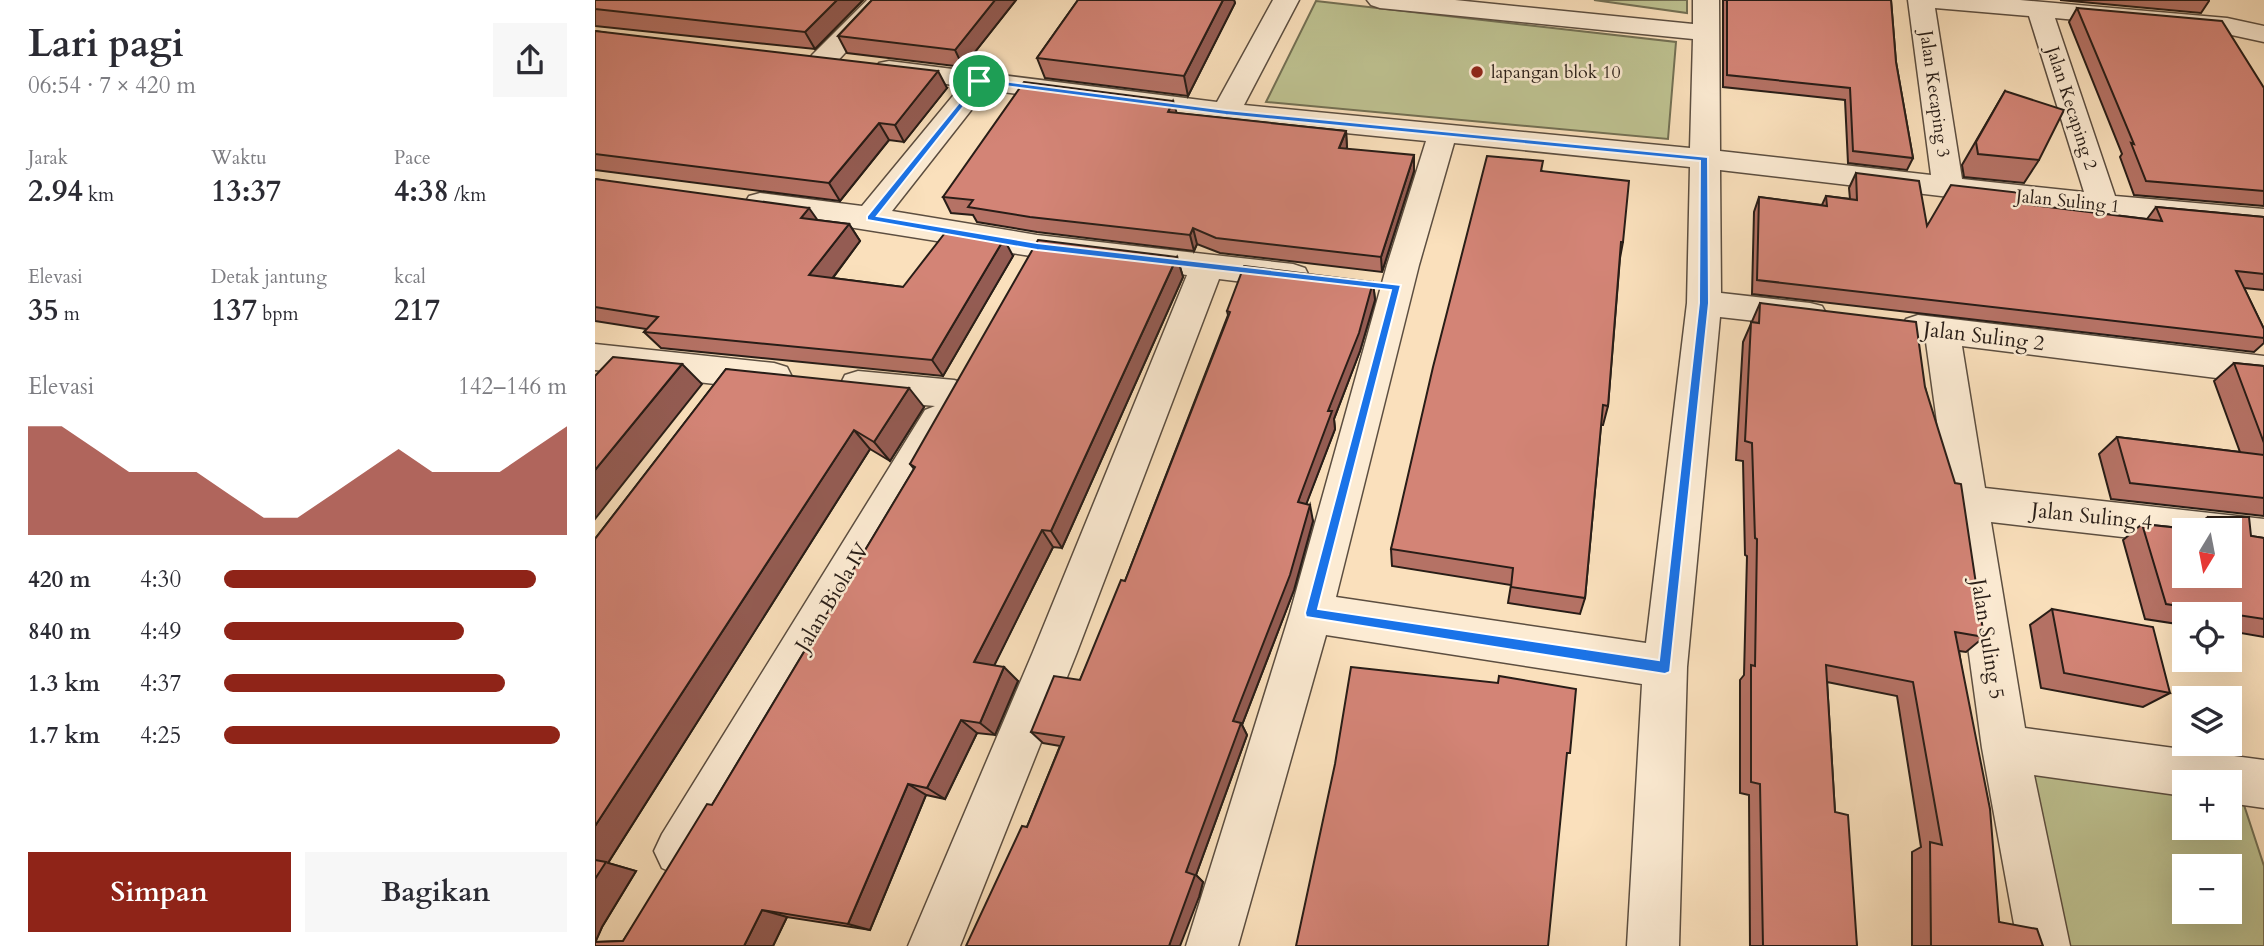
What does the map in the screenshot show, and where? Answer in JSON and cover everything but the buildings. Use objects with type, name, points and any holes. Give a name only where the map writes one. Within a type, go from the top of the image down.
[{"type":"street","name":"Jalan Suling 1","points":[[881,0],[809,59],[1226,112],[1705,159],[2103,205],[2264,220]]},
{"type":"street","points":[[1226,112],[1286,0]]},
{"type":"street","points":[[1380,0],[1706,17],[1704,303],[1665,667],[1653,946]]},
{"type":"street","name":"Jalan Kecaping 3","points":[[1921,0],[1948,188]]},
{"type":"street","points":[[1934,0],[2227,26],[2264,34]]},
{"type":"street","name":"Jalan Kecaping 2","points":[[2040,11],[2103,205]]},
{"type":"street","points":[[2227,26],[2246,61]]},
{"type":"street","points":[[870,218],[979,81]]},
{"type":"street","points":[[1212,946],[1311,613],[1383,286],[1443,133]]},
{"type":"street","points":[[733,200],[870,218],[1028,263],[1207,267],[1316,279]]},
{"type":"street","points":[[934,946],[1055,652],[1207,267]]},
{"type":"street","points":[[1704,303],[1836,318]]},
{"type":"street","name":"Jalan Suling 2","points":[[1889,325],[2264,370]]},
{"type":"street","name":"Jalan Suling 5","points":[[1942,331],[2005,748],[2044,946]]},
{"type":"street","points":[[595,357],[734,373]]},
{"type":"street","points":[[710,405],[734,373]]},
{"type":"street","name":"Jalan Biola IV","points":[[658,886],[963,377],[817,381],[734,373]]},
{"type":"street","name":"Jalan Suling 4","points":[[1966,503],[2172,525]]},
{"type":"street","points":[[2242,533],[2264,536]]},
{"type":"street","points":[[1311,613],[1665,667]]},
{"type":"street","points":[[2005,748],[2264,784]]},
{"type":"green space","points":[[1594,0],[1687,0],[1687,13]]},
{"type":"green space","name":"lapangan blok 10","points":[[1316,1],[1676,42],[1668,139],[1266,102]]},
{"type":"green space","points":[[2023,769],[2172,789],[2172,840],[2242,840],[2242,799],[2264,866],[2264,946],[2062,946]]},
{"type":"place","name":"lapangan blok 10","points":[[1477,72]]},
{"type":"route","points":[[979,81],[1226,112],[1705,159],[1704,303],[1665,667],[1311,613],[1397,288],[1037,246],[870,218],[979,81]]}]
